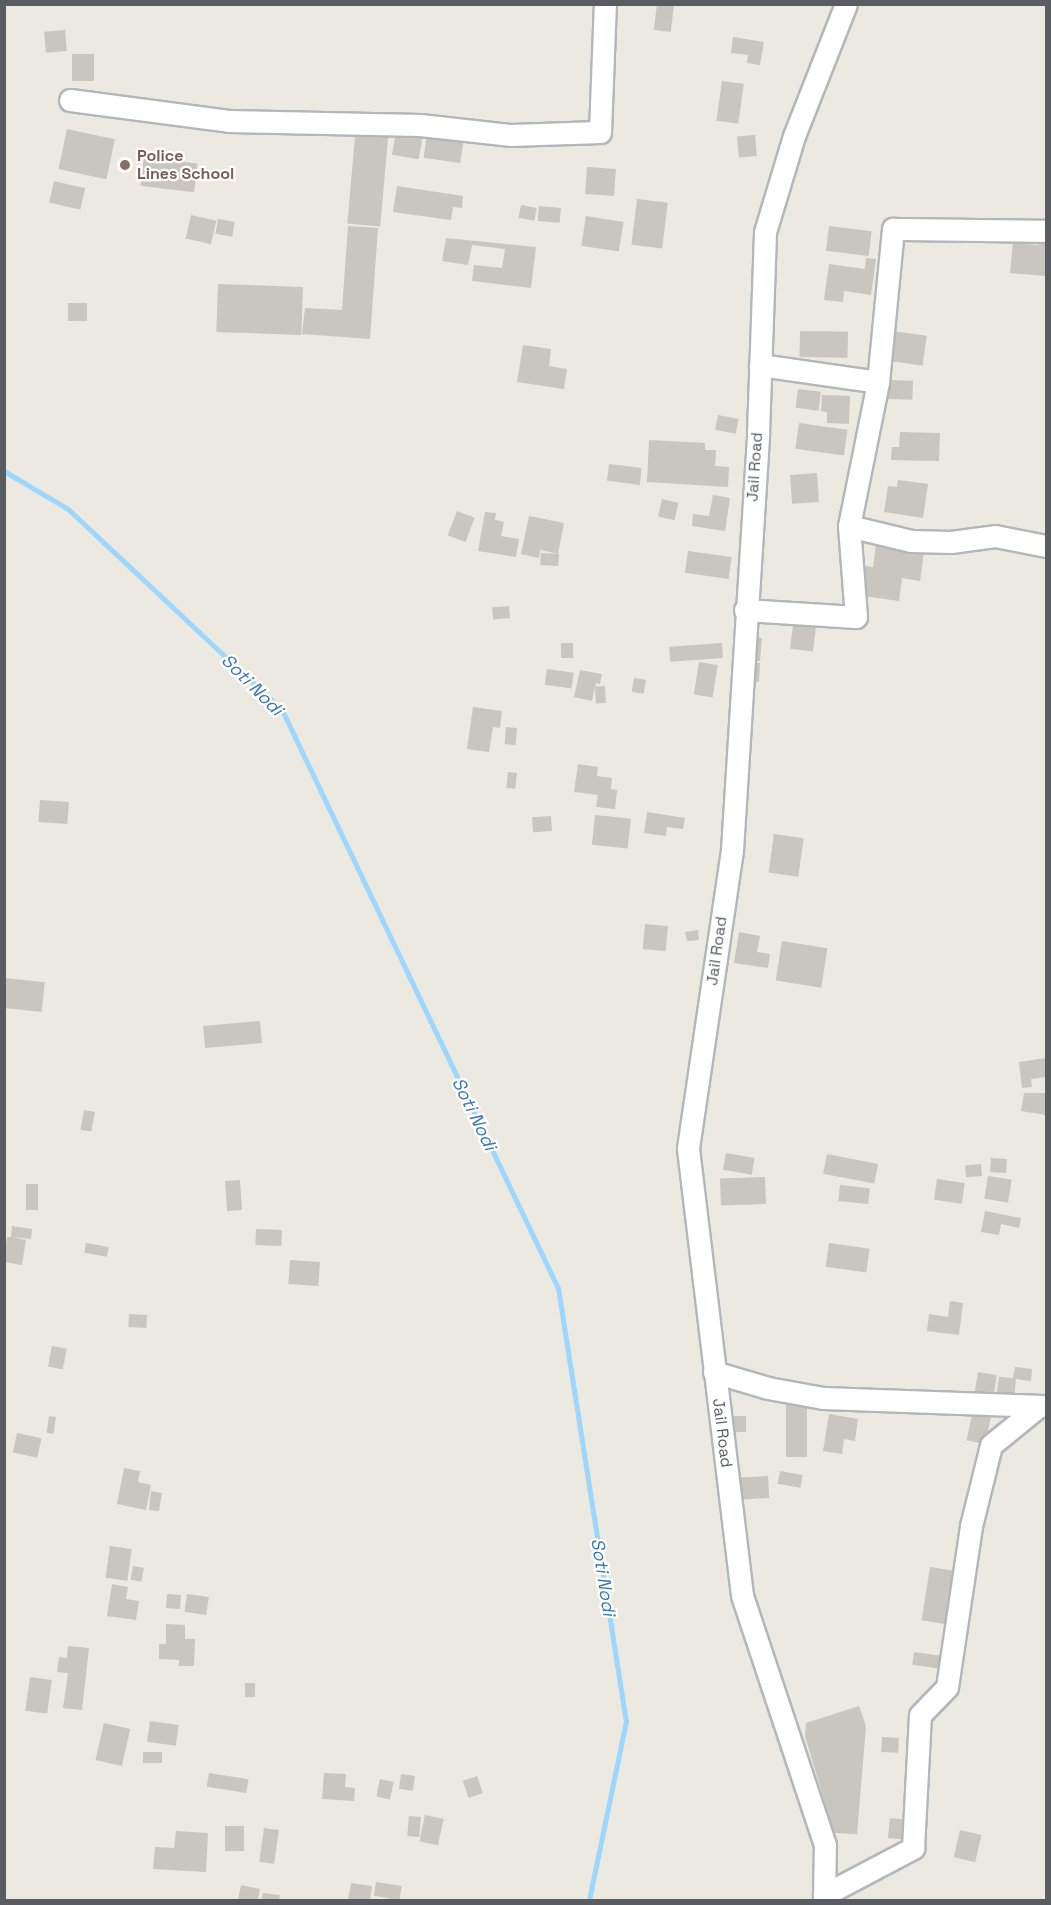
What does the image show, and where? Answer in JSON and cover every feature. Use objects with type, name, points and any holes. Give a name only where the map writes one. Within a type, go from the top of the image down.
[{"type":"street","points":[[70,100],[229,121],[420,125],[511,135],[600,132],[605,4]]},
{"type":"street","name":"Jail Road","points":[[824,1898],[825,1845],[742,1595],[688,1148],[732,850],[760,365],[765,232],[794,136],[846,4]]},
{"type":"street","points":[[745,610],[856,617],[849,526],[878,382],[893,230],[1047,231]]},
{"type":"street","points":[[760,365],[878,382]]},
{"type":"street","points":[[849,526],[911,541],[951,542],[995,536],[1047,546]]},
{"type":"street","points":[[714,1372],[768,1388],[823,1398],[1043,1406]]},
{"type":"street","points":[[824,1898],[913,1848],[920,1715],[947,1688],[971,1526],[990,1445],[1043,1406]]},
{"type":"building","points":[[657,4],[674,6],[671,32],[654,30]]},
{"type":"building","points":[[65,30],[67,51],[46,53],[44,32]]},
{"type":"building","points":[[733,37],[764,42],[760,65],[747,63],[748,55],[731,53]]},
{"type":"building","points":[[72,54],[94,54],[94,81],[72,81]]},
{"type":"building","points":[[722,81],[744,84],[738,124],[716,121]]},
{"type":"building","points":[[356,125],[389,128],[380,226],[347,224]]},
{"type":"building","points":[[67,129],[115,139],[106,179],[58,169]]},
{"type":"building","points":[[396,132],[423,137],[419,159],[392,155]]},
{"type":"building","points":[[427,134],[464,139],[460,163],[424,158]]},
{"type":"building","points":[[755,135],[757,156],[739,157],[737,137]]},
{"type":"building","points":[[144,157],[198,164],[194,192],[140,186]]},
{"type":"building","points":[[587,167],[616,169],[614,196],[585,194]]},
{"type":"building","points":[[54,181],[85,188],[80,210],[49,202]]},
{"type":"building","points":[[397,186],[463,196],[462,208],[453,207],[451,220],[393,212]]},
{"type":"building","points":[[637,199],[668,203],[662,248],[631,245]]},
{"type":"building","points":[[521,205],[537,208],[534,221],[519,218]]},
{"type":"building","points":[[539,206],[561,208],[560,223],[538,221]]},
{"type":"building","points":[[191,215],[216,221],[211,244],[186,238]]},
{"type":"building","points":[[586,216],[624,222],[619,252],[581,246]]},
{"type":"building","points":[[218,219],[235,222],[232,237],[215,234]]},
{"type":"building","points":[[348,226],[378,228],[370,339],[302,334],[305,308],[342,310]]},
{"type":"building","points":[[829,226],[872,231],[869,256],[826,251]]},
{"type":"building","points":[[446,238],[536,247],[531,288],[472,281],[474,265],[502,268],[505,249],[472,245],[468,265],[442,261]]},
{"type":"building","points":[[1039,239],[1046,240],[1046,276],[1010,273],[1013,243],[1038,245]]},
{"type":"building","points":[[866,258],[876,259],[871,295],[844,291],[843,302],[824,300],[829,264],[865,269]]},
{"type":"building","points":[[218,284],[303,287],[301,335],[216,332]]},
{"type":"building","points":[[68,303],[87,303],[87,321],[68,321]]},
{"type":"building","points":[[800,331],[848,332],[848,358],[800,357]]},
{"type":"building","points":[[892,331],[927,336],[922,366],[888,361]]},
{"type":"building","points":[[523,345],[551,349],[549,366],[567,369],[564,389],[517,382]]},
{"type":"building","points":[[888,380],[913,381],[912,400],[887,399]]},
{"type":"building","points":[[798,389],[821,392],[819,411],[796,408]]},
{"type":"building","points":[[822,395],[850,396],[849,424],[827,423],[827,412],[821,411]]},
{"type":"building","points":[[718,415],[739,419],[736,434],[715,430]]},
{"type":"building","points":[[799,423],[848,430],[844,456],[795,449]]},
{"type":"building","points":[[900,432],[940,433],[939,461],[891,460],[892,447],[899,447]]},
{"type":"building","points":[[649,440],[705,443],[705,450],[716,450],[715,466],[729,467],[728,487],[647,482]]},
{"type":"building","points":[[609,464],[642,468],[640,485],[607,481]]},
{"type":"building","points":[[817,473],[819,502],[792,504],[790,475]]},
{"type":"building","points":[[898,480],[928,484],[923,518],[884,512],[888,486],[897,487]]},
{"type":"building","points":[[713,495],[730,498],[725,531],[692,526],[693,514],[709,516]]},
{"type":"building","points":[[662,499],[679,503],[675,520],[658,517]]},
{"type":"building","points":[[457,511],[475,518],[465,542],[448,535]]},
{"type":"building","points":[[485,512],[496,513],[495,520],[504,522],[501,536],[519,539],[516,557],[478,551]]},
{"type":"building","points":[[529,516],[564,523],[558,554],[541,550],[541,546],[539,558],[521,554]]},
{"type":"building","points":[[876,545],[924,552],[920,581],[902,578],[899,601],[856,595],[860,565],[873,567]]},
{"type":"building","points":[[688,551],[732,557],[729,579],[685,573]]},
{"type":"building","points":[[541,553],[559,554],[558,566],[540,565]]},
{"type":"building","points":[[509,606],[510,618],[493,619],[492,607]]},
{"type":"building","points":[[793,625],[816,628],[813,652],[790,649]]},
{"type":"building","points":[[750,637],[762,638],[760,661],[748,660]]},
{"type":"building","points":[[561,643],[573,643],[573,658],[561,658]]},
{"type":"building","points":[[722,643],[723,658],[670,662],[669,647]]},
{"type":"building","points":[[699,662],[718,665],[713,698],[694,695]]},
{"type":"building","points":[[743,662],[760,663],[759,682],[742,681]]},
{"type":"building","points":[[547,669],[574,673],[572,689],[545,685]]},
{"type":"building","points":[[580,670],[602,674],[600,684],[596,683],[592,701],[574,697]]},
{"type":"building","points":[[634,678],[646,680],[644,694],[632,692]]},
{"type":"building","points":[[605,686],[606,703],[596,704],[595,687]]},
{"type":"building","points":[[473,707],[502,711],[500,728],[493,727],[489,752],[467,749]]},
{"type":"building","points":[[506,727],[517,728],[515,745],[505,744]]},
{"type":"building","points":[[578,764],[598,767],[597,776],[612,778],[611,789],[617,790],[615,809],[596,807],[598,795],[574,792]]},
{"type":"building","points":[[508,772],[517,773],[515,789],[506,788]]},
{"type":"building","points":[[40,800],[69,802],[67,824],[38,822]]},
{"type":"building","points":[[647,812],[685,818],[683,829],[667,827],[666,836],[644,833]]},
{"type":"building","points":[[595,815],[631,819],[628,849],[592,845]]},
{"type":"building","points":[[551,816],[552,831],[533,832],[532,817]]},
{"type":"building","points":[[774,834],[804,838],[798,877],[769,873]]},
{"type":"building","points":[[645,924],[668,926],[666,951],[643,949]]},
{"type":"building","points":[[698,930],[699,940],[687,941],[685,932]]},
{"type":"building","points":[[739,932],[760,936],[757,952],[770,954],[768,968],[734,963]]},
{"type":"building","points":[[782,941],[827,948],[821,988],[776,981]]},
{"type":"building","points":[[5,978],[45,982],[42,1012],[4,1008]]},
{"type":"building","points":[[260,1021],[262,1043],[205,1048],[203,1026]]},
{"type":"building","points":[[1046,1058],[1046,1077],[1031,1079],[1032,1087],[1022,1088],[1019,1062]]},
{"type":"building","points":[[1024,1093],[1046,1093],[1046,1115],[1021,1111]]},
{"type":"building","points":[[84,1110],[95,1112],[91,1132],[81,1130]]},
{"type":"building","points":[[726,1153],[755,1158],[752,1175],[723,1170]]},
{"type":"building","points":[[827,1154],[878,1164],[874,1184],[823,1174]]},
{"type":"building","points":[[991,1158],[1007,1159],[1006,1173],[990,1172]]},
{"type":"building","points":[[981,1164],[982,1176],[966,1177],[965,1165]]},
{"type":"building","points":[[988,1176],[1012,1180],[1008,1202],[984,1199]]},
{"type":"building","points":[[765,1177],[766,1204],[721,1206],[720,1179]]},
{"type":"building","points":[[937,1179],[965,1183],[962,1204],[934,1200]]},
{"type":"building","points":[[240,1180],[242,1210],[227,1211],[225,1181]]},
{"type":"building","points":[[26,1184],[38,1184],[38,1210],[26,1210]]},
{"type":"building","points":[[840,1185],[870,1188],[868,1204],[838,1201]]},
{"type":"building","points":[[985,1211],[1021,1218],[1019,1228],[1001,1224],[999,1235],[981,1232]]},
{"type":"building","points":[[12,1226],[32,1229],[31,1239],[13,1237],[26,1240],[22,1265],[4,1262],[7,1237],[11,1237]]},
{"type":"building","points":[[256,1229],[282,1230],[281,1246],[255,1245]]},
{"type":"building","points":[[86,1243],[109,1247],[107,1257],[84,1253]]},
{"type":"building","points":[[829,1243],[870,1249],[866,1272],[826,1267]]},
{"type":"building","points":[[290,1260],[320,1262],[318,1286],[288,1284]]},
{"type":"building","points":[[950,1301],[963,1303],[959,1335],[927,1331],[929,1314],[948,1317]]},
{"type":"building","points":[[129,1314],[147,1315],[146,1328],[128,1327]]},
{"type":"building","points":[[52,1346],[67,1349],[63,1369],[48,1367]]},
{"type":"building","points":[[1015,1367],[1032,1369],[1031,1381],[1016,1379],[1014,1401],[996,1399],[999,1377],[1013,1378]]},
{"type":"building","points":[[978,1372],[997,1375],[993,1397],[975,1394]]},
{"type":"building","points":[[786,1404],[807,1404],[807,1457],[786,1457]]},
{"type":"building","points":[[973,1410],[992,1414],[985,1444],[967,1440]]},
{"type":"building","points":[[829,1414],[858,1419],[855,1441],[844,1439],[842,1454],[823,1451]]},
{"type":"building","points":[[49,1416],[56,1417],[54,1434],[47,1433]]},
{"type":"building","points":[[734,1416],[746,1416],[746,1432],[734,1432]]},
{"type":"building","points":[[17,1433],[41,1438],[37,1458],[13,1453]]},
{"type":"building","points":[[124,1468],[140,1471],[138,1482],[151,1485],[146,1510],[117,1504]]},
{"type":"building","points":[[780,1471],[803,1475],[800,1488],[778,1484]]},
{"type":"building","points":[[768,1476],[769,1498],[732,1500],[731,1478]]},
{"type":"building","points":[[151,1491],[162,1493],[159,1511],[149,1510]]},
{"type":"building","points":[[110,1546],[132,1549],[127,1581],[106,1578]]},
{"type":"building","points":[[133,1566],[144,1568],[141,1582],[131,1580]]},
{"type":"building","points":[[930,1567],[956,1571],[947,1624],[922,1620]]},
{"type":"building","points":[[112,1584],[128,1587],[126,1599],[139,1601],[136,1620],[107,1616]]},
{"type":"building","points":[[167,1594],[181,1595],[180,1609],[166,1608]]},
{"type":"building","points":[[187,1594],[209,1597],[206,1615],[184,1612]]},
{"type":"building","points":[[166,1624],[185,1625],[185,1639],[195,1639],[194,1666],[179,1666],[179,1660],[159,1659],[159,1644],[166,1644]]},
{"type":"building","points":[[68,1646],[89,1648],[82,1710],[63,1708],[68,1673],[57,1672],[59,1657],[67,1658]]},
{"type":"building","points":[[914,1652],[948,1657],[946,1670],[912,1665]]},
{"type":"building","points":[[30,1677],[52,1680],[47,1714],[25,1711]]},
{"type":"building","points":[[245,1683],[255,1683],[255,1697],[245,1697]]},
{"type":"building","points":[[859,1706],[866,1726],[857,1834],[834,1833],[805,1736],[806,1723]]},
{"type":"building","points":[[150,1721],[179,1725],[176,1746],[147,1742]]},
{"type":"building","points":[[104,1723],[130,1729],[122,1766],[95,1760]]},
{"type":"building","points":[[882,1737],[899,1738],[898,1753],[881,1752]]},
{"type":"building","points":[[143,1752],[162,1752],[162,1763],[143,1763]]},
{"type":"building","points":[[209,1773],[249,1779],[246,1793],[207,1787]]},
{"type":"building","points":[[324,1773],[346,1774],[345,1787],[355,1788],[354,1801],[322,1799]]},
{"type":"building","points":[[401,1774],[415,1776],[413,1791],[399,1789]]},
{"type":"building","points":[[477,1776],[483,1793],[469,1798],[463,1781]]},
{"type":"building","points":[[380,1779],[394,1782],[390,1800],[376,1797]]},
{"type":"building","points":[[425,1815],[444,1819],[438,1845],[419,1841]]},
{"type":"building","points":[[409,1816],[421,1817],[419,1837],[407,1836]]},
{"type":"building","points":[[890,1818],[910,1820],[908,1840],[888,1838]]},
{"type":"building","points":[[225,1826],[244,1826],[244,1851],[225,1851]]},
{"type":"building","points":[[264,1828],[279,1830],[274,1864],[259,1862]]},
{"type":"building","points":[[960,1830],[981,1835],[975,1862],[954,1857]]},
{"type":"building","points":[[176,1831],[208,1833],[206,1872],[153,1869],[155,1847],[174,1848]]},
{"type":"building","points":[[376,1882],[402,1886],[399,1900],[374,1896]]},
{"type":"building","points":[[351,1883],[372,1886],[370,1900],[348,1900]]},
{"type":"building","points":[[241,1885],[260,1889],[258,1900],[238,1900]]},
{"type":"building","points":[[263,1893],[280,1895],[279,1900],[261,1900]]},
{"type":"waterway","name":"Soti Nodi","points":[[4,471],[68,509],[282,710],[558,1288],[626,1721],[589,1900]]},
{"type":"place","name":"Police Lines School","points":[[125,165]]}]
